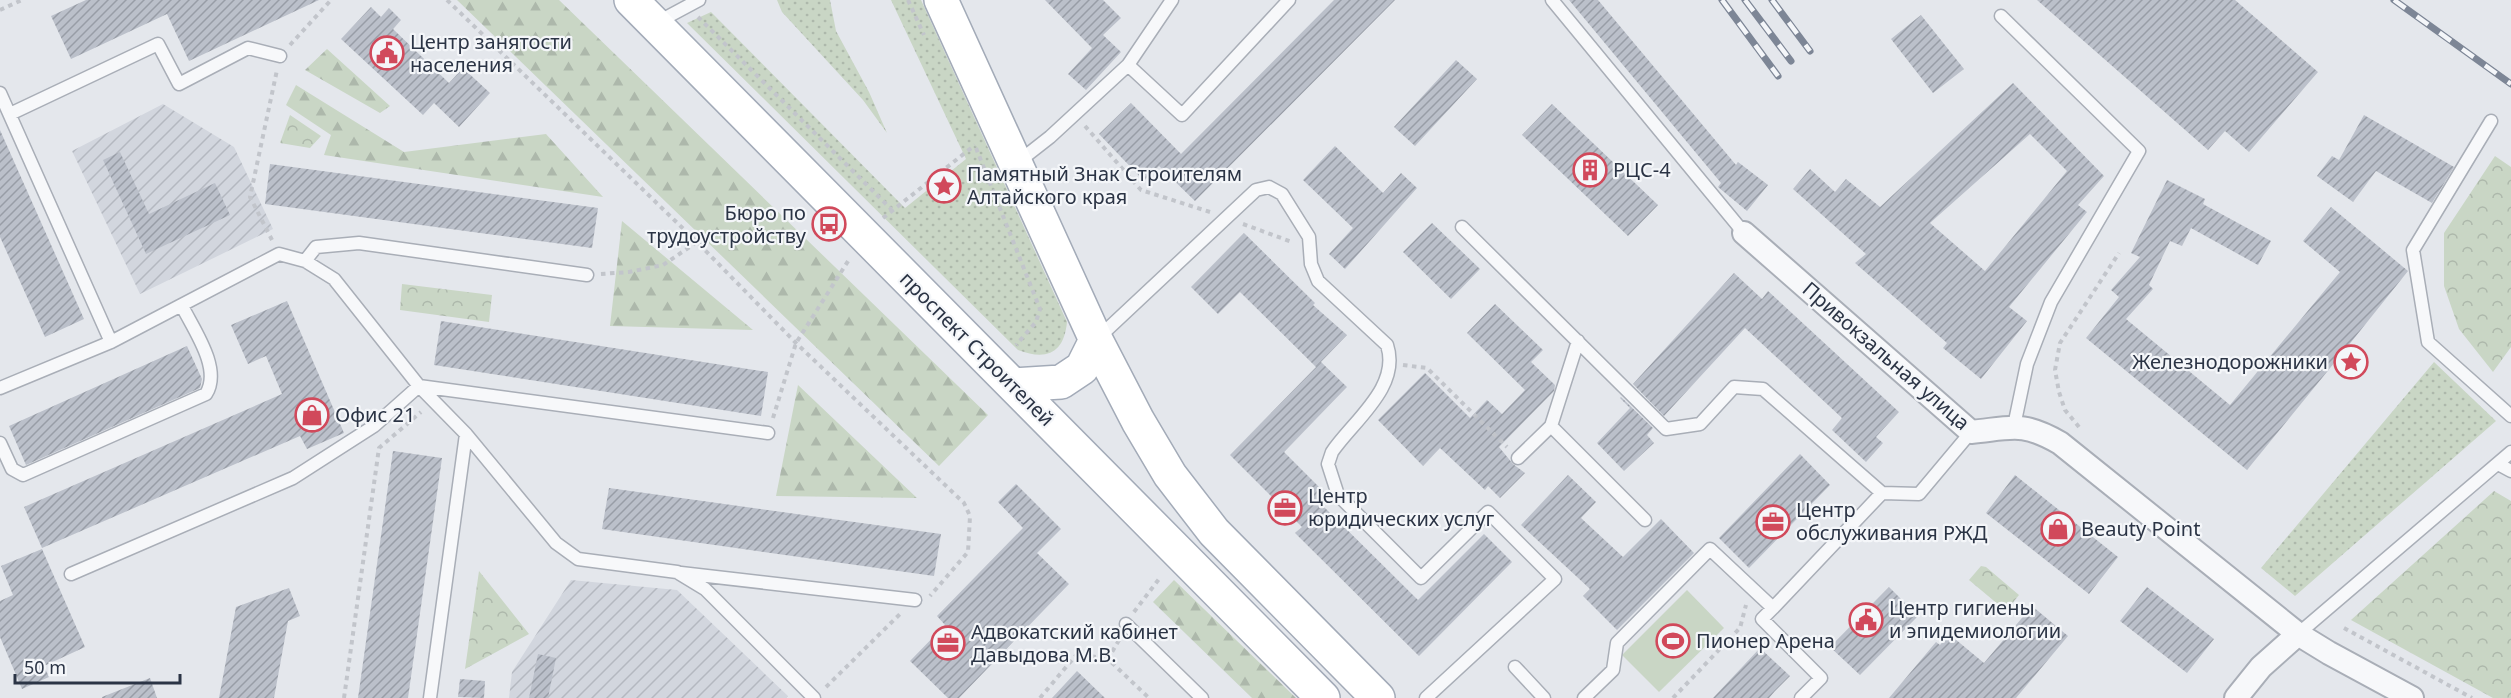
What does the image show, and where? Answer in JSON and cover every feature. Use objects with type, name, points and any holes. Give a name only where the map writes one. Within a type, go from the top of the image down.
[{"type":"main road","name":"проспект Строителей","points":[[631,0],[1323,698]]},
{"type":"main road","points":[[941,0],[1096,340],[1138,421],[1170,475],[1206,522],[1378,698]]},
{"type":"main road","points":[[1013,385],[1061,382],[1082,368],[1096,340]]},
{"type":"street","name":"Привокзальная улица","points":[[1744,233],[1971,432],[2014,426],[2038,430],[2060,443],[2298,634],[2412,698]]},
{"type":"street","points":[[2236,698],[2261,668],[2298,634]]},
{"type":"lane","points":[[654,23],[699,0]]},
{"type":"lane","points":[[1017,163],[1050,137],[1128,65],[1172,0]]},
{"type":"lane","points":[[1128,65],[1182,115],[1289,0]]},
{"type":"lane","points":[[1551,0],[1744,233]]},
{"type":"lane","points":[[2001,16],[2139,151],[2052,302],[2027,364],[2014,426]]},
{"type":"lane","points":[[10,114],[158,44],[179,84],[248,48],[280,56]]},
{"type":"lane","points":[[0,93],[111,342]]},
{"type":"lane","points":[[2491,121],[2413,250],[2428,342],[2511,416]]},
{"type":"lane","points":[[1096,340],[1256,190],[1269,188],[1282,194],[1309,237],[1311,264],[1318,281],[1387,345],[1389,373],[1380,392],[1332,452],[1328,464],[1338,495],[1421,578],[1488,512],[1555,579],[1426,698]]},
{"type":"lane","points":[[1462,226],[1666,429],[1700,424],[1734,387],[1763,389],[1882,493],[1919,494],[1971,432]]},
{"type":"lane","points":[[305,261],[316,247],[359,243],[587,275]]},
{"type":"lane","points":[[0,388],[111,342],[279,254],[305,261],[334,279],[419,386],[466,434],[556,543],[578,560],[915,600]]},
{"type":"lane","points":[[0,443],[12,470],[23,475],[206,394],[212,384],[212,368],[182,306]]},
{"type":"lane","points":[[1518,458],[1551,426],[1578,341]]},
{"type":"lane","points":[[419,386],[768,433]]},
{"type":"lane","points":[[71,574],[293,478],[374,426],[402,404],[419,386]]},
{"type":"lane","points":[[1551,426],[1645,520]]},
{"type":"lane","points":[[430,698],[466,434]]},
{"type":"lane","points":[[2298,634],[2511,452]]},
{"type":"lane","points":[[2498,464],[2511,471]]},
{"type":"lane","points":[[1801,698],[1821,678],[1762,619],[1882,493]]},
{"type":"lane","points":[[1584,698],[1613,670],[1617,644],[1710,549],[1773,608]]},
{"type":"lane","points":[[677,572],[705,588],[814,698]]},
{"type":"lane","points":[[1126,624],[1202,698]]},
{"type":"lane","points":[[1515,667],[1544,698]]},
{"type":"path","points":[[0,10],[21,0]]},
{"type":"path","points":[[279,254],[250,197],[280,56],[331,0]]},
{"type":"path","points":[[447,0],[697,242],[796,343],[964,503]]},
{"type":"path","points":[[687,7],[891,209]]},
{"type":"path","points":[[1075,114],[1142,190],[1310,248]]},
{"type":"path","points":[[768,433],[796,343],[864,236],[891,209],[975,146],[1040,309],[1036,322],[1016,345]]},
{"type":"path","points":[[587,275],[629,272],[663,265],[697,242]]},
{"type":"path","points":[[2086,433],[2065,410],[2055,370],[2058,352],[2060,343],[2120,253]]},
{"type":"path","points":[[1390,363],[1427,368],[1518,458]]},
{"type":"path","points":[[344,698],[379,448],[434,401]]},
{"type":"path","points":[[1139,605],[1159,579]]},
{"type":"path","points":[[1672,698],[1740,628],[1751,587]]},
{"type":"path","points":[[1108,659],[1115,650],[1126,624]]},
{"type":"path","points":[[2344,628],[2472,698]]},
{"type":"path","points":[[1040,698],[1077,654],[1108,659],[1149,698]]},
{"type":"shaded area","points":[[163,104],[234,147],[273,229],[140,294],[72,151]]},
{"type":"shaded area","points":[[571,580],[677,590],[788,696],[786,698],[509,698],[512,672]]},
{"type":"green space","points":[[457,0],[559,0],[988,415],[939,466]]},
{"type":"green space","points":[[777,0],[830,0],[836,31],[869,92],[887,133],[863,100],[782,12]]},
{"type":"green space","points":[[891,0],[921,0],[1067,322],[1062,341],[1052,352],[1037,355],[1018,350],[687,23],[711,12],[905,208],[966,159]]},
{"type":"green space","points":[[327,49],[390,106],[380,113],[305,70]]},
{"type":"green space","points":[[296,85],[404,152],[546,134],[603,197],[324,155],[331,135],[286,105]]},
{"type":"green space","points":[[290,115],[321,136],[310,148],[280,143]]},
{"type":"green space","points":[[2495,156],[2511,167],[2511,347],[2493,372],[2459,329],[2444,286],[2444,233]]},
{"type":"green space","points":[[622,221],[753,330],[610,326]]},
{"type":"green space","points":[[402,284],[492,295],[489,322],[400,310]]},
{"type":"green space","points":[[2434,362],[2496,421],[2295,596],[2261,568]]},
{"type":"green space","points":[[798,385],[917,498],[776,496]]},
{"type":"green space","points":[[2494,491],[2511,501],[2511,698],[2493,698],[2351,620]]},
{"type":"green space","points":[[1981,566],[1986,567],[2019,595],[2006,611],[1969,580]]},
{"type":"green space","points":[[479,571],[529,634],[465,669]]},
{"type":"green space","points":[[1174,580],[1296,698],[1252,698],[1153,602]]},
{"type":"green space","name":"Пионер Арена","points":[[1687,590],[1724,628],[1659,692],[1622,655]]},
{"type":"building","points":[[86,0],[319,0],[189,61],[167,14],[71,59],[51,16]]},
{"type":"building","points":[[1045,0],[1103,0],[1121,18],[1103,35],[1121,52],[1086,90],[1068,74],[1092,48]]},
{"type":"building","points":[[1334,0],[1395,0],[1195,201],[1159,166],[1144,181],[1099,134],[1131,103],[1181,154]]},
{"type":"building","points":[[1569,0],[1598,0],[1736,165],[1738,162],[1768,185],[1747,211],[1718,187],[1721,183]]},
{"type":"building","points":[[2037,0],[2235,0],[2318,72],[2249,152],[2225,131],[2208,150]]},
{"type":"building","name":"Центр занятости населения","points":[[371,7],[381,17],[389,8],[401,20],[393,29],[449,83],[463,68],[490,93],[459,127],[434,103],[423,115],[341,39]]},
{"type":"building","points":[[1921,15],[1964,69],[1933,93],[1891,39]]},
{"type":"building","points":[[1456,60],[1477,79],[1415,146],[1394,127]]},
{"type":"building","points":[[2013,83],[2104,176],[2078,205],[2087,212],[2009,307],[2027,321],[1981,379],[1943,348],[1947,343],[1855,263],[1866,254],[1793,189],[1810,169],[1835,192],[1846,179],[1880,207]],"holes":[[[2030,134],[2067,171],[1985,271],[1930,223]]]},
{"type":"building","name":"РЦС-4","points":[[1552,104],[1658,205],[1628,236],[1522,135]]},
{"type":"building","points":[[2364,115],[2454,167],[2432,203],[2376,171],[2353,202],[2317,176],[2332,156],[2339,160]]},
{"type":"building","points":[[0,130],[84,319],[45,337],[0,237]]},
{"type":"building","points":[[1335,146],[1383,193],[1401,173],[1417,188],[1345,269],[1329,254],[1353,228],[1303,180]]},
{"type":"building","points":[[120,152],[149,214],[215,183],[230,215],[146,254],[103,160]]},
{"type":"building","points":[[270,164],[598,208],[592,248],[265,204]]},
{"type":"building","points":[[2167,180],[2205,199],[2203,204],[2271,241],[2258,265],[2191,228],[2182,246],[2170,241],[2149,285],[2153,289],[2126,319],[2230,405],[2340,272],[2303,241],[2331,207],[2408,271],[2348,346],[2358,354],[2345,370],[2335,362],[2247,470],[2086,338],[2119,297],[2111,290],[2140,257],[2131,253]]},
{"type":"building","points":[[1432,223],[1480,269],[1451,299],[1403,252]]},
{"type":"building","points":[[1244,233],[1315,303],[1313,305],[1347,335],[1316,367],[1240,292],[1218,314],[1191,287]]},
{"type":"building","points":[[1734,273],[1762,299],[1768,291],[1899,412],[1876,437],[1883,443],[1866,462],[1832,430],[1842,418],[1745,328],[1664,416],[1633,384]]},
{"type":"building","points":[[287,301],[344,433],[307,449],[300,436],[42,548],[24,507],[282,394],[266,356],[248,364],[231,325]]},
{"type":"building","points":[[1495,304],[1543,350],[1531,362],[1555,385],[1554,391],[1499,447],[1513,464],[1525,473],[1500,498],[1488,486],[1485,490],[1440,448],[1423,466],[1378,420],[1425,373],[1470,418],[1487,400],[1502,414],[1525,390],[1467,333]]},
{"type":"building","points":[[441,321],[768,372],[761,416],[434,365]]},
{"type":"building","points":[[187,346],[202,379],[200,388],[26,465],[9,426]]},
{"type":"building","points":[[1321,362],[1347,387],[1284,452],[1330,498],[1323,506],[1418,600],[1484,534],[1512,562],[1419,656],[1295,533],[1302,527],[1230,455]]},
{"type":"building","points":[[1621,397],[1653,428],[1647,435],[1654,443],[1624,471],[1597,443],[1630,408]]},
{"type":"building","points":[[393,451],[442,458],[408,698],[358,698]]},
{"type":"building","points":[[1800,454],[1830,485],[1749,568],[1719,538]]},
{"type":"building","points":[[1568,475],[1596,502],[1581,518],[1623,557],[1661,519],[1694,553],[1617,630],[1583,596],[1590,589],[1521,525]]},
{"type":"building","points":[[2015,475],[2118,557],[2089,594],[1986,513]]},
{"type":"building","points":[[1016,484],[1061,529],[1037,553],[1069,584],[959,698],[948,698],[910,661],[945,625],[937,616],[1023,528],[998,502]]},
{"type":"building","points":[[609,488],[941,534],[934,576],[602,529]]},
{"type":"building","points":[[42,549],[85,647],[44,666],[49,677],[22,689],[0,637],[0,601],[13,595],[1,566]]},
{"type":"building","points":[[1889,587],[1918,616],[1860,675],[1830,647]]},
{"type":"building","points":[[2147,587],[2214,639],[2187,673],[2120,621]]},
{"type":"building","points":[[289,588],[300,616],[288,621],[274,698],[219,698],[236,607]]},
{"type":"building","points":[[2032,606],[2068,636],[2016,698],[1889,698],[1936,642],[1940,645],[1949,634],[1984,663]]},
{"type":"building","points":[[1760,648],[1790,676],[1769,698],[1713,698]]},
{"type":"building","points":[[538,654],[556,658],[548,698],[529,698]]},
{"type":"building","points":[[1077,671],[1105,698],[1052,698]]},
{"type":"building","points":[[150,678],[157,698],[102,698],[102,697]]},
{"type":"building","points":[[460,679],[485,681],[484,698],[458,697]]},
{"type":"railway","points":[[1722,0],[1778,76]]},
{"type":"railway","points":[[1745,0],[1791,61]]},
{"type":"railway","points":[[1772,0],[1810,51]]},
{"type":"railway","points":[[2394,0],[2511,84]]},
{"type":"place","name":"Центр занятости населения","points":[[387,53]]},
{"type":"place","name":"РЦС-4","points":[[1590,170]]},
{"type":"place","name":"Памятный Знак Строителям Алтайского края","points":[[944,186]]},
{"type":"place","name":"Бюро по трудоустройству","points":[[829,224]]},
{"type":"place","name":"Железнодорожники","points":[[2351,362]]},
{"type":"place","name":"Офис 21","points":[[312,415]]},
{"type":"place","name":"Центр юридических услуг","points":[[1285,508]]},
{"type":"place","name":"Центр обслуживания РЖД","points":[[1773,522]]},
{"type":"place","name":"Beauty Point","points":[[2058,529]]},
{"type":"place","name":"Центр гигиены и эпидемиологии","points":[[1866,620]]},
{"type":"place","name":"Пионер Арена","points":[[1673,641]]},
{"type":"place","name":"Адвокатский кабинет Давыдова М.В.","points":[[948,643]]}]
